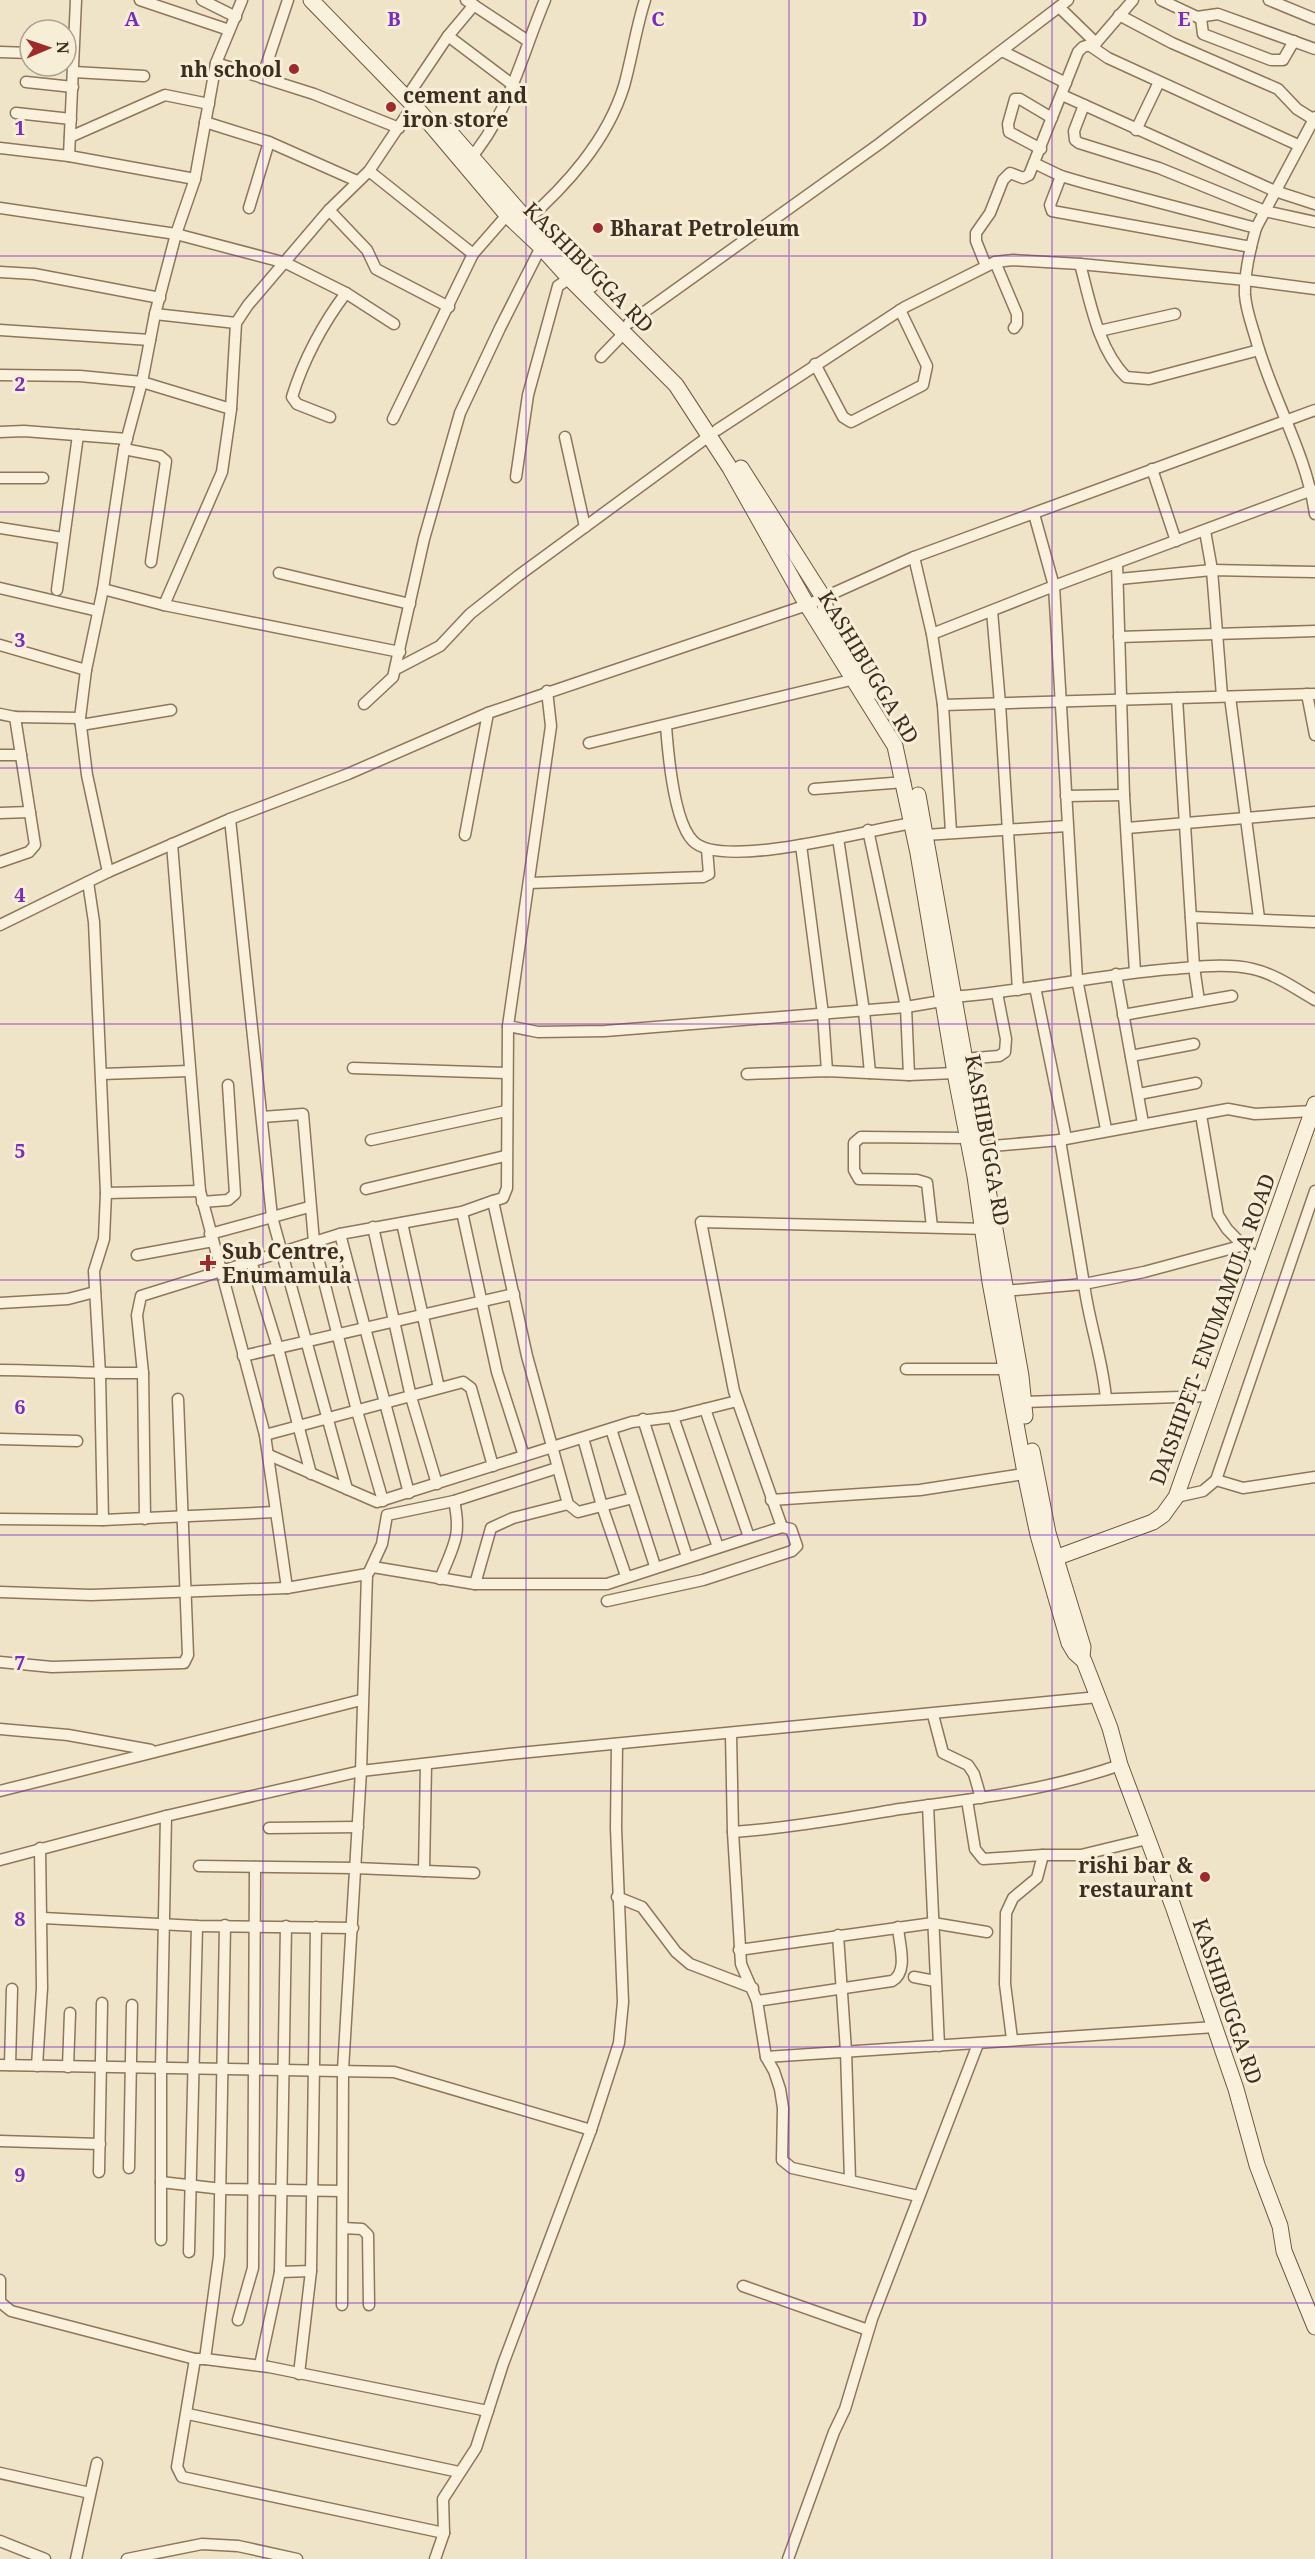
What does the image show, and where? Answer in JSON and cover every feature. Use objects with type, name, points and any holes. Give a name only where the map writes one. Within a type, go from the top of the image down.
[{"type":"main road","name":"KASHIBUGGA RD","points":[[322,2],[413,98],[523,223],[690,390],[807,605],[898,733],[910,760],[925,835],[948,999],[954,1074],[1004,1291],[1013,1369],[1043,1534],[1083,1647],[1082,1657],[1173,1905],[1236,2089],[1257,2165],[1281,2226],[1284,2251],[1315,2327]]},
{"type":"main road","name":"KASHIBUGGA RD","points":[[469,161],[507,215],[523,223]]},
{"type":"main road","name":"KASHIBUGGA RD","points":[[713,433],[822,597],[860,678],[896,746],[981,1148],[990,1282],[1023,1402],[1031,1473]]},
{"type":"main road","name":"DAISHIPET- ENUMAMULA ROAD","points":[[1051,1560],[1153,1522],[1163,1515],[1176,1497],[1314,1107]]},
{"type":"street","points":[[74,18],[76,0]]},
{"type":"street","points":[[140,0],[229,30]]},
{"type":"street","points":[[202,0],[236,17]]},
{"type":"street","points":[[108,872],[92,806],[80,721],[86,670],[103,589],[125,444],[142,382],[155,314],[176,234],[195,179],[216,63],[243,0]]},
{"type":"street","points":[[262,78],[288,0]]},
{"type":"street","points":[[469,161],[488,137],[513,85],[545,0]]},
{"type":"street","points":[[523,223],[569,179],[609,123],[624,87],[645,0]]},
{"type":"street","points":[[1014,328],[1017,324],[1017,314],[976,241],[976,233],[990,213],[1006,176],[1010,173],[1019,177],[1027,177],[1041,149],[1078,52],[1092,44],[1133,0]]},
{"type":"street","points":[[1161,0],[1201,18],[1218,14],[1315,49]]},
{"type":"street","points":[[1269,0],[1315,20]]},
{"type":"street","points":[[164,605],[222,472],[231,409],[236,323],[248,304],[286,263],[329,210],[369,171],[399,128],[448,36],[470,3],[528,41]]},
{"type":"street","points":[[601,357],[627,327],[879,144],[1064,3],[1092,44],[1108,58],[1298,145]]},
{"type":"street","points":[[1119,15],[1172,43],[1278,89],[1297,109],[1314,121],[1298,145],[1256,228],[1245,296],[1258,350],[1284,421],[1303,460],[1312,490],[1315,514]]},
{"type":"street","points":[[1201,18],[1203,34],[1271,60],[1283,60],[1294,41]]},
{"type":"street","points":[[448,36],[513,85]]},
{"type":"street","points":[[1002,51],[1066,83]]},
{"type":"street","points":[[0,52],[18,53]]},
{"type":"street","points":[[216,63],[314,94],[399,128]]},
{"type":"street","points":[[78,72],[144,76]]},
{"type":"street","points":[[69,156],[74,78]]},
{"type":"street","points":[[26,82],[73,87]]},
{"type":"street","points":[[1136,130],[1159,82]]},
{"type":"street","points":[[70,137],[160,97],[172,95],[209,104]]},
{"type":"street","points":[[1062,95],[1275,191],[1315,204]]},
{"type":"street","points":[[1041,149],[1009,132],[1008,124],[1015,99],[1020,99],[1052,118]]},
{"type":"street","points":[[1084,105],[1074,131],[1075,140],[1079,143],[1159,168],[1265,211],[1315,222]]},
{"type":"street","points":[[16,113],[71,119]]},
{"type":"street","points":[[205,122],[269,142],[357,181]]},
{"type":"street","points":[[249,208],[269,142]]},
{"type":"street","points":[[0,148],[69,156],[195,179]]},
{"type":"street","points":[[1034,163],[1061,176],[1256,228]]},
{"type":"street","points":[[369,171],[473,254]]},
{"type":"street","points":[[1061,176],[1050,205],[1052,211],[1251,248]]},
{"type":"street","points":[[0,208],[176,234],[286,263],[346,293],[394,324]]},
{"type":"street","points":[[329,210],[367,250],[376,269],[449,307]]},
{"type":"street","points":[[393,419],[473,254],[507,215]]},
{"type":"street","points":[[364,704],[393,677],[424,538],[460,413],[544,242]]},
{"type":"street","points":[[396,669],[440,646],[470,615],[713,433],[900,310],[990,264],[1013,260],[1080,264],[1315,289]]},
{"type":"street","points":[[1080,264],[1099,331],[1120,371],[1132,379],[1149,379],[1258,350]]},
{"type":"street","points":[[0,272],[34,274],[160,298]]},
{"type":"street","points":[[516,477],[531,384],[558,286],[574,275]]},
{"type":"street","points":[[330,417],[297,404],[292,397],[307,360],[334,309],[346,293]]},
{"type":"street","points":[[815,364],[846,422],[859,420],[924,385],[927,366],[900,310]]},
{"type":"street","points":[[155,314],[236,323]]},
{"type":"street","points":[[1099,331],[1175,314]]},
{"type":"street","points":[[0,330],[150,340]]},
{"type":"street","points":[[0,375],[80,376],[142,382],[231,409]]},
{"type":"street","points":[[0,925],[108,872],[172,844],[348,774],[488,713],[547,691],[677,651],[807,605],[914,557],[1315,410]]},
{"type":"street","points":[[0,432],[78,435],[125,444],[160,456],[166,461],[151,562]]},
{"type":"street","points":[[57,590],[78,435]]},
{"type":"street","points":[[566,437],[585,527]]},
{"type":"street","points":[[1152,469],[1176,541]]},
{"type":"street","points":[[0,478],[43,478]]},
{"type":"street","points":[[932,634],[1312,490]]},
{"type":"street","points":[[1034,514],[1054,586],[1077,979],[1106,1129]]},
{"type":"street","points":[[0,528],[63,538]]},
{"type":"street","points":[[1204,531],[1212,570],[1217,635],[1226,697],[1248,818],[1259,918]]},
{"type":"street","points":[[914,557],[932,634],[943,705],[951,832]]},
{"type":"street","points":[[1117,562],[1124,795],[1135,972]]},
{"type":"street","points":[[1119,579],[1212,570],[1315,572]]},
{"type":"street","points":[[279,573],[410,604]]},
{"type":"street","points":[[0,588],[98,611]]},
{"type":"street","points":[[103,589],[164,605],[400,652]]},
{"type":"street","points":[[992,611],[1018,990]]},
{"type":"street","points":[[1119,636],[1315,631]]},
{"type":"street","points":[[0,645],[86,670]]},
{"type":"street","points":[[589,743],[860,678]]},
{"type":"street","points":[[145,1519],[143,1373],[138,1315],[141,1296],[340,1234],[462,1212],[506,1194],[508,1026],[551,726],[547,691]]},
{"type":"street","points":[[943,705],[1311,694],[1315,735]]},
{"type":"street","points":[[1177,698],[1187,823],[1194,968],[1199,1001]]},
{"type":"street","points":[[0,714],[80,721],[171,710]]},
{"type":"street","points":[[465,835],[488,713]]},
{"type":"street","points":[[0,862],[33,849],[35,844],[15,717]]},
{"type":"street","points":[[666,726],[671,777],[681,815],[691,839],[707,849],[747,851],[801,845],[868,830],[913,823]]},
{"type":"street","points":[[0,755],[21,755]]},
{"type":"street","points":[[814,789],[905,782]]},
{"type":"street","points":[[1066,796],[1124,795]]},
{"type":"street","points":[[0,813],[30,812]]},
{"type":"street","points":[[1127,828],[1315,812]]},
{"type":"street","points":[[230,819],[272,1217],[347,1489]]},
{"type":"street","points":[[925,835],[1067,826]]},
{"type":"street","points":[[868,830],[906,1008],[909,1075]]},
{"type":"street","points":[[838,838],[864,1011],[870,1073]]},
{"type":"street","points":[[172,844],[201,1196],[265,1435],[287,1588]]},
{"type":"street","points":[[801,845],[823,1014],[827,1071]]},
{"type":"street","points":[[529,883],[704,877],[709,874],[710,869],[707,849]]},
{"type":"street","points":[[88,882],[94,922],[106,1193],[104,1239],[94,1271],[100,1374],[103,1520]]},
{"type":"street","points":[[1191,917],[1315,922]]},
{"type":"street","points":[[508,1026],[538,1032],[605,1031],[906,1008],[948,999],[1018,990],[1077,979],[1194,968],[1240,967],[1256,970],[1315,1000]]},
{"type":"street","points":[[1116,974],[1143,1123]]},
{"type":"street","points":[[1035,987],[1063,1139],[1088,1315],[1104,1374],[1106,1399]]},
{"type":"street","points":[[963,1059],[999,1056],[1005,1052],[1006,1039],[997,993]]},
{"type":"street","points":[[1124,1015],[1233,996]]},
{"type":"street","points":[[1131,1056],[1194,1044]]},
{"type":"street","points":[[354,1068],[506,1073]]},
{"type":"street","points":[[102,1074],[189,1071]]},
{"type":"street","points":[[747,1074],[827,1071],[909,1075],[954,1074]]},
{"type":"street","points":[[1139,1094],[1196,1083]]},
{"type":"street","points":[[106,1193],[201,1196],[228,1200],[235,1194],[228,1085]]},
{"type":"street","points":[[981,1148],[1063,1139],[1106,1129],[1234,1108],[1255,1114],[1314,1107]]},
{"type":"street","points":[[371,1140],[506,1111]]},
{"type":"street","points":[[262,1117],[303,1114],[309,1207],[314,1242],[357,1411],[383,1501]]},
{"type":"street","points":[[1201,1115],[1218,1215],[1227,1229],[1258,1262]]},
{"type":"street","points":[[932,1227],[927,1183],[917,1180],[859,1179],[854,1170],[854,1143],[861,1137],[967,1138]]},
{"type":"street","points":[[366,1189],[506,1156]]},
{"type":"street","points":[[1176,1497],[1203,1491],[1216,1480],[1315,1191]]},
{"type":"street","points":[[493,1201],[526,1356],[568,1504],[578,1512],[633,1498]]},
{"type":"street","points":[[137,1255],[212,1238],[309,1207]]},
{"type":"street","points":[[462,1212],[497,1372],[524,1456]]},
{"type":"street","points":[[782,1527],[737,1401],[700,1222],[988,1228]]},
{"type":"street","points":[[402,1223],[439,1388]]},
{"type":"street","points":[[373,1227],[411,1397],[437,1484]]},
{"type":"street","points":[[340,1234],[367,1327],[409,1493]]},
{"type":"street","points":[[1004,1291],[1084,1284],[1154,1270],[1244,1245]]},
{"type":"street","points":[[251,1261],[278,1348],[311,1474]]},
{"type":"street","points":[[0,1303],[68,1299],[95,1292]]},
{"type":"street","points":[[243,1356],[514,1294]]},
{"type":"street","points":[[906,1369],[1013,1369]]},
{"type":"street","points":[[0,1370],[100,1374],[143,1373]]},
{"type":"street","points":[[265,1435],[463,1382],[468,1384],[493,1466]]},
{"type":"street","points":[[1023,1402],[1211,1396]]},
{"type":"street","points":[[0,1662],[52,1667],[184,1663],[188,1655],[178,1399]]},
{"type":"street","points":[[268,1455],[377,1502],[643,1419],[673,1417],[737,1401]]},
{"type":"street","points":[[705,1409],[749,1537]]},
{"type":"street","points":[[673,1417],[718,1547]]},
{"type":"street","points":[[643,1419],[687,1557]]},
{"type":"street","points":[[611,1429],[655,1566]]},
{"type":"street","points":[[583,1438],[602,1506],[626,1576]]},
{"type":"street","points":[[0,1439],[77,1441]]},
{"type":"street","points":[[342,2305],[343,2070],[353,1928],[361,1771],[362,1700],[370,1570],[382,1544],[387,1515],[454,1501],[556,1468]]},
{"type":"street","points":[[771,1500],[920,1490],[1031,1473]]},
{"type":"street","points":[[1216,1480],[1243,1488],[1315,1477]]},
{"type":"street","points":[[440,1579],[458,1534],[459,1524],[454,1501]]},
{"type":"street","points":[[475,1584],[491,1527],[513,1518],[568,1504]]},
{"type":"street","points":[[0,1519],[145,1519],[275,1512]]},
{"type":"street","points":[[0,1592],[91,1595],[287,1588],[370,1570],[475,1584],[607,1584],[655,1566],[782,1527],[791,1529],[797,1546],[792,1551],[703,1580],[607,1601]]},
{"type":"street","points":[[0,1860],[166,1816],[361,1771],[888,1716],[933,1714],[1098,1697]]},
{"type":"street","points":[[0,1791],[362,1700]]},
{"type":"street","points":[[933,1714],[943,1753],[968,1765],[974,1774],[981,1798]]},
{"type":"street","points":[[0,1729],[68,1735],[154,1751]]},
{"type":"street","points":[[731,1734],[739,1950],[741,1964],[757,2001],[766,2056],[780,2089],[783,2108],[782,2160],[792,2168],[918,2196]]},
{"type":"street","points":[[435,2559],[444,2534],[443,2499],[476,2448],[591,2130],[619,2043],[623,2002],[617,1897],[617,1744]]},
{"type":"street","points":[[424,1871],[426,1764]]},
{"type":"street","points":[[733,1832],[777,1829],[981,1798],[1059,1784],[1120,1765]]},
{"type":"street","points":[[967,1800],[975,1849],[983,1859],[1081,1855],[1147,1839]]},
{"type":"street","points":[[928,1805],[939,2046]]},
{"type":"street","points":[[162,2240],[161,2068],[166,1816]]},
{"type":"street","points":[[269,1828],[358,1827]]},
{"type":"street","points":[[37,2066],[42,1988],[43,1918],[40,1848]]},
{"type":"street","points":[[1012,2039],[1005,1984],[1006,1913],[1013,1898],[1037,1878],[1044,1855]]},
{"type":"street","points":[[199,1866],[355,1868],[474,1873]]},
{"type":"street","points":[[238,2320],[253,2268],[255,1867]]},
{"type":"street","points":[[617,1897],[642,1907],[676,1952],[690,1964],[753,1988]]},
{"type":"street","points":[[43,1918],[197,1926],[353,1928]]},
{"type":"street","points":[[739,1950],[933,1923],[987,1932]]},
{"type":"street","points":[[225,1925],[219,2256],[177,2467],[182,2477],[444,2534]]},
{"type":"street","points":[[189,2252],[197,1926]]},
{"type":"street","points":[[260,2366],[280,2272],[286,1926]]},
{"type":"street","points":[[299,2374],[311,2271],[316,1927]]},
{"type":"street","points":[[757,2001],[898,1977],[902,1968],[898,1927]]},
{"type":"street","points":[[838,1935],[846,2051],[850,2180]]},
{"type":"street","points":[[914,1977],[935,1981]]},
{"type":"street","points":[[12,1989],[5,2065],[253,2070],[283,2068],[405,2074],[591,2130]]},
{"type":"street","points":[[99,2172],[102,2002]]},
{"type":"street","points":[[129,2168],[132,2005]]},
{"type":"street","points":[[68,2067],[70,2013]]},
{"type":"street","points":[[766,2056],[1215,2027]]},
{"type":"street","points":[[788,2559],[844,2409],[868,2330],[978,2044]]},
{"type":"street","points":[[0,2141],[100,2144]]},
{"type":"street","points":[[161,2182],[222,2189],[341,2191]]},
{"type":"street","points":[[343,2228],[362,2229],[367,2232],[369,2305]]},
{"type":"street","points":[[280,2272],[311,2271]]},
{"type":"street","points":[[0,2280],[0,2302],[11,2311],[200,2359],[260,2366],[488,2411]]},
{"type":"street","points":[[743,2286],[868,2330]]},
{"type":"street","points":[[188,2414],[459,2472]]},
{"type":"street","points":[[76,2559],[97,2463]]},
{"type":"street","points":[[0,2473],[90,2493]]},
{"type":"street","points":[[0,2541],[45,2559]]},
{"type":"street","points":[[127,2559],[202,2544],[238,2546],[297,2559]]},
{"type":"place","name":"nh school","points":[[294,69]]},
{"type":"place","name":"cement and iron store","points":[[391,107]]},
{"type":"place","name":"Bharat Petroleum","points":[[598,228]]},
{"type":"place","name":"Sub Centre, Enumamula","points":[[208,1263]]},
{"type":"place","name":"rishi bar & restaurant","points":[[1205,1877]]}]
